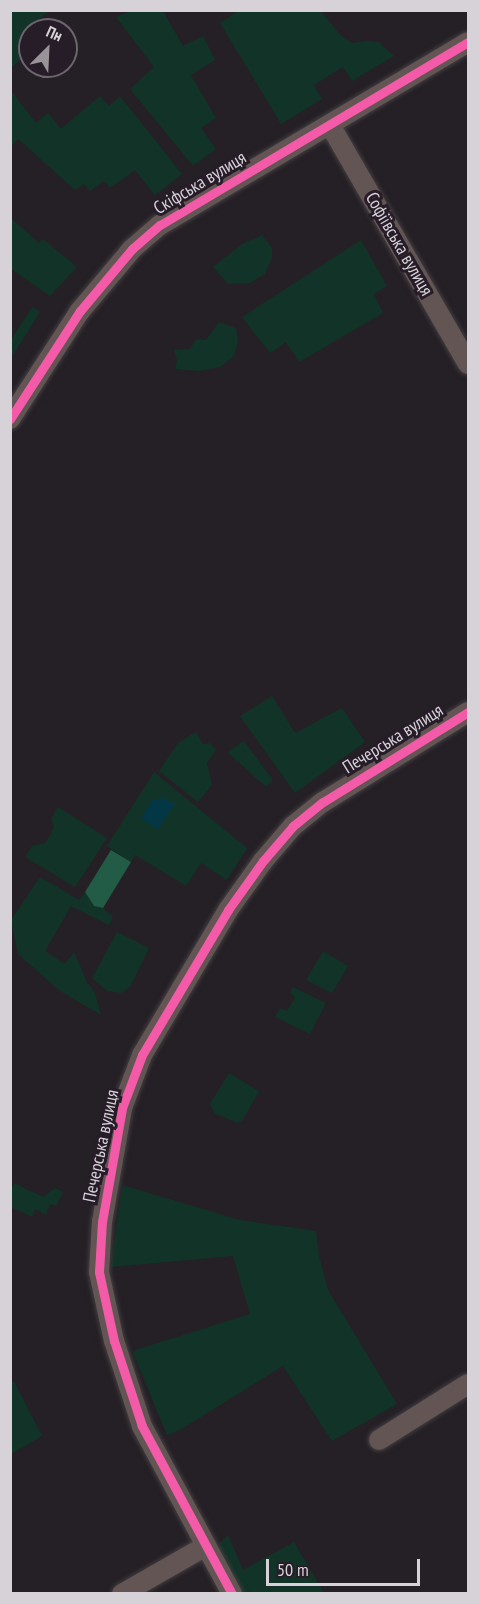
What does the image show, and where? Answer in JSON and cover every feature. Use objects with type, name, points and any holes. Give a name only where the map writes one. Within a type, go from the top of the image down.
[{"type":"street","name":"Скіфська вулиця","points":[[10,419],[80,311],[132,249],[160,225],[468,42]]},
{"type":"street","name":"Софіївська вулиця","points":[[330,125],[468,364]]},
{"type":"street","name":"Печерська вулиця","points":[[232,1593],[204,1547],[142,1426],[114,1341],[99,1272],[102,1222],[122,1108],[142,1055],[228,910],[263,861],[293,826],[323,802],[468,712]]},
{"type":"street","points":[[379,1440],[468,1384]]},
{"type":"street","points":[[122,1593],[204,1547]]},
{"type":"green space","points":[[11,10],[49,11],[41,18],[18,18],[18,62],[11,68]]},
{"type":"green space","points":[[134,10],[163,11],[183,46],[203,36],[215,60],[191,75],[216,118],[201,128],[216,149],[193,166],[130,89],[154,67],[116,17]]},
{"type":"green space","points":[[238,11],[321,11],[341,36],[352,43],[379,42],[394,56],[352,81],[343,67],[314,85],[322,99],[281,124],[220,23]]},
{"type":"green space","points":[[12,92],[36,123],[48,113],[61,129],[100,96],[109,106],[120,96],[182,174],[155,195],[135,170],[110,188],[104,181],[90,191],[84,184],[75,190],[18,139],[11,147]]},
{"type":"green space","points":[[11,218],[39,243],[43,239],[77,267],[50,296],[11,269]]},
{"type":"green space","points":[[262,235],[272,248],[272,258],[265,274],[250,283],[228,284],[213,267],[242,244]]},
{"type":"green space","points":[[361,240],[387,286],[374,294],[383,313],[299,362],[286,342],[270,353],[242,317]]},
{"type":"green space","points":[[32,307],[40,312],[11,358],[11,340]]},
{"type":"green space","points":[[219,322],[236,328],[238,342],[233,357],[220,367],[199,371],[175,369],[177,359],[174,350],[190,349],[196,339],[206,340]]},
{"type":"green space","points":[[272,696],[295,733],[342,708],[365,742],[295,793],[240,716]]},
{"type":"green space","points":[[196,732],[203,744],[210,743],[216,750],[207,763],[212,785],[198,802],[159,771],[178,743]]},
{"type":"green space","points":[[244,741],[273,780],[266,787],[227,752]]},
{"type":"green space","points":[[154,772],[247,848],[227,880],[201,863],[186,886],[135,855],[131,862],[107,846]]},
{"type":"green space","points":[[58,807],[107,838],[75,887],[25,857],[32,846],[45,843],[51,834],[54,826],[51,819]]},
{"type":"green space","points":[[111,850],[131,862],[103,908],[94,906],[85,892]]},
{"type":"green space","points":[[40,877],[79,900],[85,892],[94,906],[103,908],[113,917],[109,925],[71,906],[45,951],[65,964],[74,952],[87,982],[95,993],[101,1015],[60,991],[18,954],[11,920]]},
{"type":"green space","points":[[117,932],[149,948],[130,987],[121,993],[107,991],[92,978]]},
{"type":"green space","points":[[323,951],[348,966],[332,993],[306,980]]},
{"type":"green space","points":[[293,987],[326,1003],[310,1034],[275,1017],[280,1008],[287,1011],[295,997],[290,993]]},
{"type":"green space","points":[[229,1073],[259,1091],[243,1120],[238,1123],[214,1113],[210,1104]]},
{"type":"green space","points":[[14,1183],[43,1197],[55,1188],[63,1192],[56,1206],[50,1204],[46,1215],[35,1209],[32,1217],[11,1207],[11,1190]]},
{"type":"green space","points":[[122,1185],[240,1220],[316,1231],[319,1256],[328,1290],[397,1404],[332,1441],[283,1366],[180,1430],[167,1435],[132,1351],[250,1314],[233,1256],[111,1267]]},
{"type":"green space","points":[[14,1381],[42,1436],[11,1454],[11,1383]]},
{"type":"green space","points":[[228,1535],[243,1570],[294,1542],[324,1593],[240,1593],[218,1553],[220,1543]]},
{"type":"water","points":[[163,798],[175,804],[158,829],[141,819],[152,800]]},
{"type":"cycle path","points":[[10,419],[80,311],[132,249],[160,225],[468,42]]},
{"type":"cycle path","points":[[232,1594],[142,1426],[114,1341],[99,1272],[102,1222],[122,1108],[142,1055],[228,910],[263,861],[293,826],[323,802],[468,712]]}]
